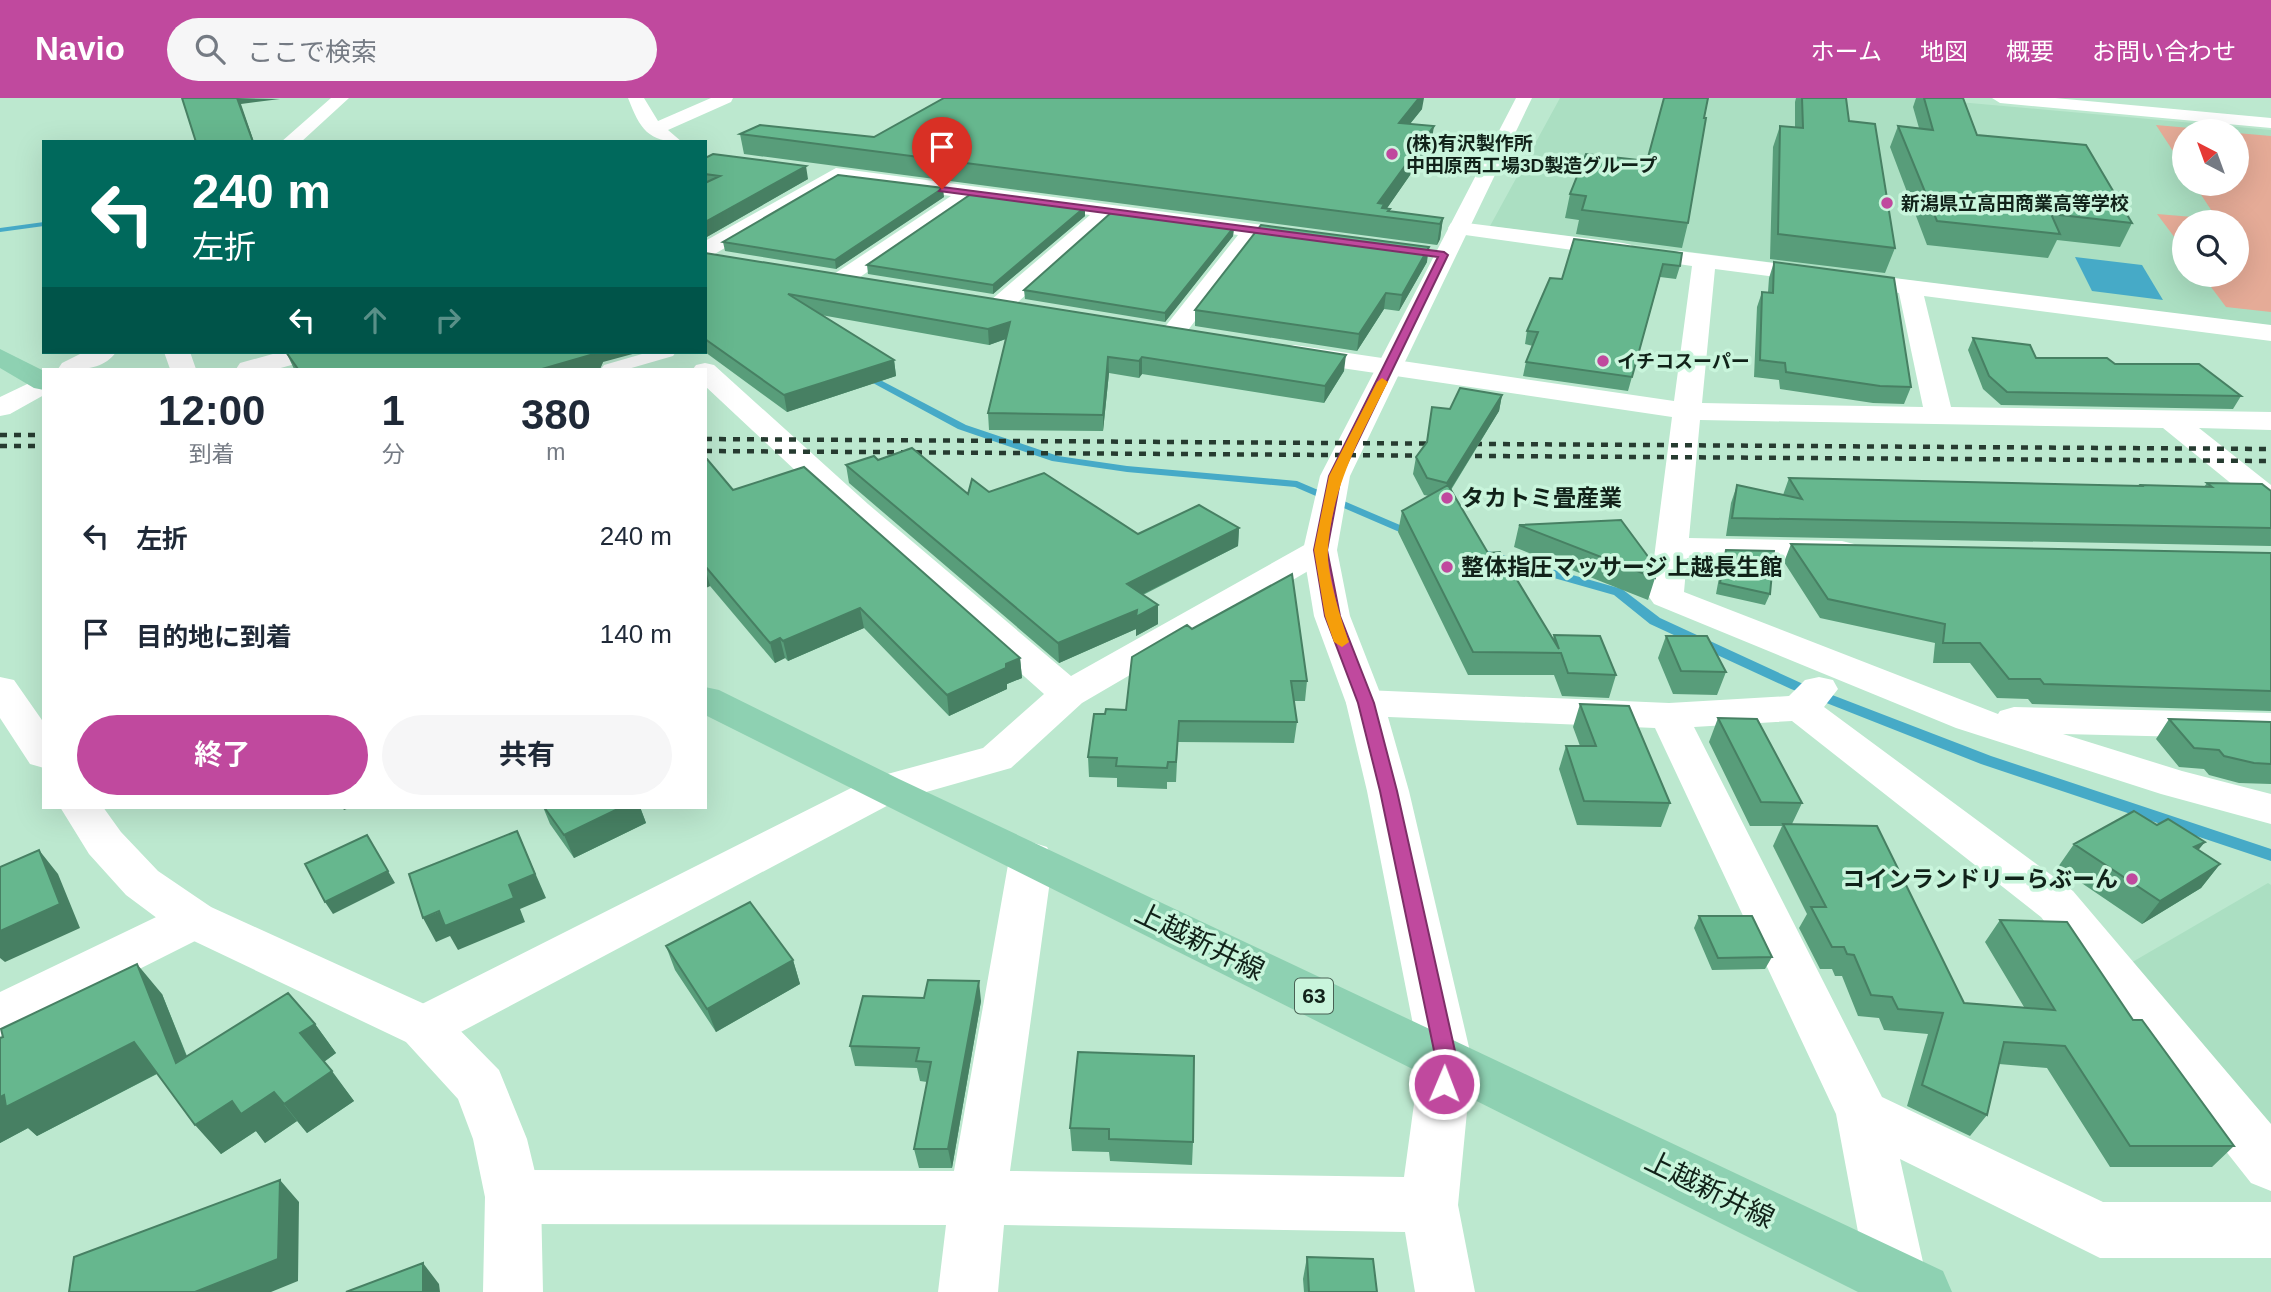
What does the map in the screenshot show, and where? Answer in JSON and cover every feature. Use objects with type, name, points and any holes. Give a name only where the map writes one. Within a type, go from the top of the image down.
[{"type":"main road","points":[[0,357],[42,382]]},
{"type":"main road","name":"上越新井線","points":[[707,700],[884,789],[1909,1286]]},
{"type":"street","points":[[292,140],[341,98]]},
{"type":"street","points":[[636,98],[643,118],[653,130],[670,140]]},
{"type":"street","points":[[653,130],[725,98]]},
{"type":"street","points":[[1445,1292],[1429,1205],[1446,1060],[1388,791],[1366,703],[1332,616],[1320,550],[1335,476],[1389,368],[1440,245],[1524,98]]},
{"type":"street","points":[[2000,98],[2123,104],[2271,123]]},
{"type":"street","points":[[809,171],[1334,241]]},
{"type":"street","points":[[707,250],[836,174]]},
{"type":"street","points":[[842,279],[968,193]]},
{"type":"street","points":[[1000,305],[1107,211]]},
{"type":"street","points":[[1173,333],[1252,231]]},
{"type":"street","points":[[1440,245],[1656,255],[2271,333]]},
{"type":"street","points":[[707,256],[730,262]]},
{"type":"street","points":[[1704,261],[1666,597],[1818,690],[2057,904],[2271,1165]]},
{"type":"street","points":[[817,276],[882,286]]},
{"type":"street","points":[[1909,285],[1939,415]]},
{"type":"street","points":[[974,301],[1027,309]]},
{"type":"street","points":[[1146,328],[1200,337]]},
{"type":"street","points":[[1268,348],[1686,411],[2271,421]]},
{"type":"street","points":[[73,368],[99,354]]},
{"type":"street","points":[[252,368],[301,354]]},
{"type":"street","points":[[685,354],[702,368]]},
{"type":"street","points":[[707,373],[857,511],[1068,694]]},
{"type":"street","points":[[0,408],[42,384]]},
{"type":"street","points":[[2171,419],[2271,500]]},
{"type":"street","points":[[1671,548],[1867,551]]},
{"type":"street","points":[[424,1027],[884,789],[997,758],[1068,694],[1320,550]]},
{"type":"street","points":[[0,689],[42,751]]},
{"type":"street","points":[[1366,703],[1670,716],[1818,690],[1969,719],[2176,784],[2271,810]]},
{"type":"street","points":[[1670,716],[1863,1114],[1909,1286]]},
{"type":"street","points":[[1969,719],[2271,726]]},
{"type":"street","points":[[82,809],[105,843],[142,883],[194,920],[424,1027],[480,1086],[500,1139],[513,1196],[513,1292]]},
{"type":"street","points":[[968,1292],[978,1198],[1031,859]]},
{"type":"street","points":[[0,1015],[194,920]]},
{"type":"street","points":[[1863,1114],[2100,1230],[2271,1230]]},
{"type":"street","points":[[513,1196],[978,1198],[1429,1205]]},
{"type":"lane","points":[[613,368],[660,354]]},
{"type":"shaded area","name":"新潟県立高田商業高等学校","points":[[1560,98],[1914,98],[2172,121],[2172,196],[2249,196],[2249,128],[2271,130],[2271,327],[1490,226]]},
{"type":"shaded area","points":[[2156,125],[2172,126],[2172,150]]},
{"type":"shaded area","points":[[2249,134],[2271,136],[2271,312],[2226,307],[2211,287],[2249,287],[2249,210],[2211,210],[2202,196],[2249,196]]},
{"type":"shaded area","points":[[2157,214],[2172,215],[2172,234]]},
{"type":"shaded area","points":[[2268,883],[2271,885],[2271,1144],[2129,964]]},
{"type":"water","points":[[2075,257],[2142,265],[2163,300],[2092,291]]},
{"type":"building","points":[[182,98],[237,98],[252,140],[195,140]]},
{"type":"building","points":[[944,98],[1419,98],[1399,123],[1434,126],[1378,203],[1384,204],[1382,208],[1390,209],[1388,211],[1443,218],[1440,224],[740,134],[760,125],[874,137]]},
{"type":"building","points":[[1664,98],[1708,98],[1688,223],[1582,210],[1586,196],[1570,194],[1586,154],[1647,161]]},
{"type":"building","points":[[1802,98],[1846,98],[1849,121],[1875,124],[1895,248],[1778,234],[1780,126],[1803,128]]},
{"type":"building","points":[[1924,98],[1963,98],[1977,135],[2086,145],[2132,223],[2051,214],[2060,234],[1937,221],[1898,126],[1933,130]]},
{"type":"building","points":[[713,154],[806,166],[707,221],[707,182],[720,176],[707,174],[707,157]]},
{"type":"building","points":[[838,175],[943,188],[835,260],[723,242]]},
{"type":"building","points":[[974,192],[1085,207],[993,285],[867,265]]},
{"type":"building","points":[[1113,211],[1234,227],[1165,313],[1024,290]]},
{"type":"building","points":[[1261,225],[1429,247],[1402,295],[1386,293],[1359,334],[1195,310]]},
{"type":"building","points":[[1574,239],[1682,253],[1680,266],[1663,264],[1632,377],[1526,362],[1538,332],[1527,331],[1550,278],[1562,279]]},
{"type":"building","points":[[707,253],[1346,355],[1325,386],[1142,357],[1139,361],[1108,357],[1103,415],[988,413],[1010,322],[988,329],[788,294],[894,360],[784,395],[707,340]]},
{"type":"building","points":[[1774,262],[1894,278],[1911,387],[1880,386],[1786,372],[1785,363],[1760,360],[1762,292],[1773,293]]},
{"type":"building","points":[[1973,338],[2030,345],[2036,358],[2107,358],[2115,364],[2199,364],[2241,396],[2007,392],[1989,376]]},
{"type":"building","points":[[287,354],[594,354],[545,368],[297,368]]},
{"type":"building","points":[[1460,388],[1502,395],[1447,483],[1427,478],[1416,457],[1427,442],[1432,407],[1450,409]]},
{"type":"building","points":[[912,448],[968,494],[972,479],[989,492],[1044,473],[1138,534],[1199,505],[1239,528],[1127,584],[1158,605],[1136,617],[1137,610],[1058,643],[846,465],[874,456],[878,460]]},
{"type":"building","points":[[707,459],[733,490],[804,467],[1020,658],[1006,664],[1006,668],[947,695],[860,608],[783,641],[780,638],[770,643],[707,568]]},
{"type":"building","points":[[1789,478],[2212,487],[2207,483],[2262,484],[2271,491],[2271,528],[1732,518],[1737,485],[1802,499]]},
{"type":"building","points":[[1448,485],[1488,553],[1500,552],[1559,649],[1554,635],[1600,636],[1616,675],[1568,673],[1561,653],[1473,652],[1402,511]]},
{"type":"building","points":[[1621,520],[1655,566],[1655,578],[1519,525]]},
{"type":"building","points":[[1791,544],[2271,553],[2271,691],[2044,684],[2040,679],[2009,679],[1980,643],[1943,643],[1945,624],[1828,599]]},
{"type":"building","points":[[1726,550],[1774,551],[1770,594],[1720,583]]},
{"type":"building","points":[[1292,574],[1307,681],[1291,681],[1297,722],[1179,721],[1176,762],[1168,762],[1167,768],[1116,766],[1117,758],[1088,757],[1094,714],[1105,714],[1106,709],[1126,710],[1132,657],[1187,625],[1192,629]]},
{"type":"building","points":[[1666,636],[1707,636],[1726,672],[1681,671]]},
{"type":"building","points":[[1580,704],[1629,706],[1670,803],[1584,801],[1566,746],[1596,746]]},
{"type":"building","points":[[1718,718],[1757,719],[1802,803],[1761,802]]},
{"type":"building","points":[[2169,719],[2271,722],[2271,764],[2224,756],[2219,750],[2194,748]]},
{"type":"building","points":[[545,809],[618,809],[564,835]]},
{"type":"building","points":[[2134,811],[2157,825],[2168,819],[2205,842],[2194,847],[2220,864],[2160,901],[2074,844]]},
{"type":"building","points":[[1783,824],[1877,826],[1964,1003],[2055,1010],[2000,920],[2067,922],[2133,1020],[2142,1020],[2234,1146],[2130,1146],[2065,1046],[2004,1042],[1987,1115],[1922,1085],[1943,1013],[1898,1009],[1892,997],[1871,995],[1854,955],[1847,954],[1844,947],[1832,947],[1811,907],[1826,907]]},
{"type":"building","points":[[517,831],[535,874],[509,885],[514,898],[445,926],[439,911],[423,918],[409,874]]},
{"type":"building","points":[[367,835],[388,871],[325,902],[305,864]]},
{"type":"building","points":[[39,850],[60,904],[0,931],[0,867]]},
{"type":"building","points":[[750,902],[793,960],[707,1009],[666,946]]},
{"type":"building","points":[[1699,916],[1752,916],[1772,957],[1718,958]]},
{"type":"building","points":[[137,964],[176,1063],[288,993],[315,1024],[300,1033],[332,1071],[284,1104],[274,1092],[241,1114],[232,1101],[195,1125],[134,1042],[6,1107],[4,1095],[0,1097],[0,1038],[3,1037],[1,1029]]},
{"type":"building","points":[[928,980],[979,981],[948,1149],[914,1149],[931,1062],[916,1061],[919,1048],[850,1046],[863,996],[924,998]]},
{"type":"building","points":[[1078,1052],[1194,1056],[1193,1142],[1109,1139],[1109,1129],[1070,1128]]},
{"type":"building","points":[[280,1180],[278,1259],[195,1292],[69,1292],[74,1257]]},
{"type":"building","points":[[1307,1257],[1373,1259],[1377,1292],[1309,1292]]},
{"type":"building","points":[[423,1263],[423,1292],[346,1292]]},
{"type":"waterway","points":[[0,230],[42,224]]},
{"type":"waterway","points":[[863,374],[962,427],[1056,459],[1127,469],[1297,484],[1415,534]]},
{"type":"waterway","points":[[1488,555],[1618,592],[1655,621],[1796,686],[1986,760],[2271,855]]},
{"type":"railway","points":[[0,435],[42,435]]},
{"type":"railway","points":[[707,439],[2271,449]]},
{"type":"railway","points":[[0,446],[42,446]]},
{"type":"railway","points":[[707,451],[2271,461]]},
{"type":"slow traffic","points":[[1342,642],[1332,616],[1320,550],[1335,476],[1382,382]]},
{"type":"place","name":"(株)有沢製作所 中田原西工場3D製造グループ","points":[[1392,154]]},
{"type":"place","name":"新潟県立高田商業高等学校","points":[[1887,203]]},
{"type":"place","name":"イチコスーパー","points":[[1603,361]]},
{"type":"place","name":"タカトミ畳産業","points":[[1447,498]]},
{"type":"place","name":"整体指圧マッサージ上越長生館","points":[[1447,567]]},
{"type":"place","name":"コインランドリーらぶーん","points":[[2132,879]]},
{"type":"route","points":[[942,189],[1444,255],[1335,476],[1320,550],[1332,616],[1366,703],[1388,791],[1446,1060],[1444,1084]]}]
